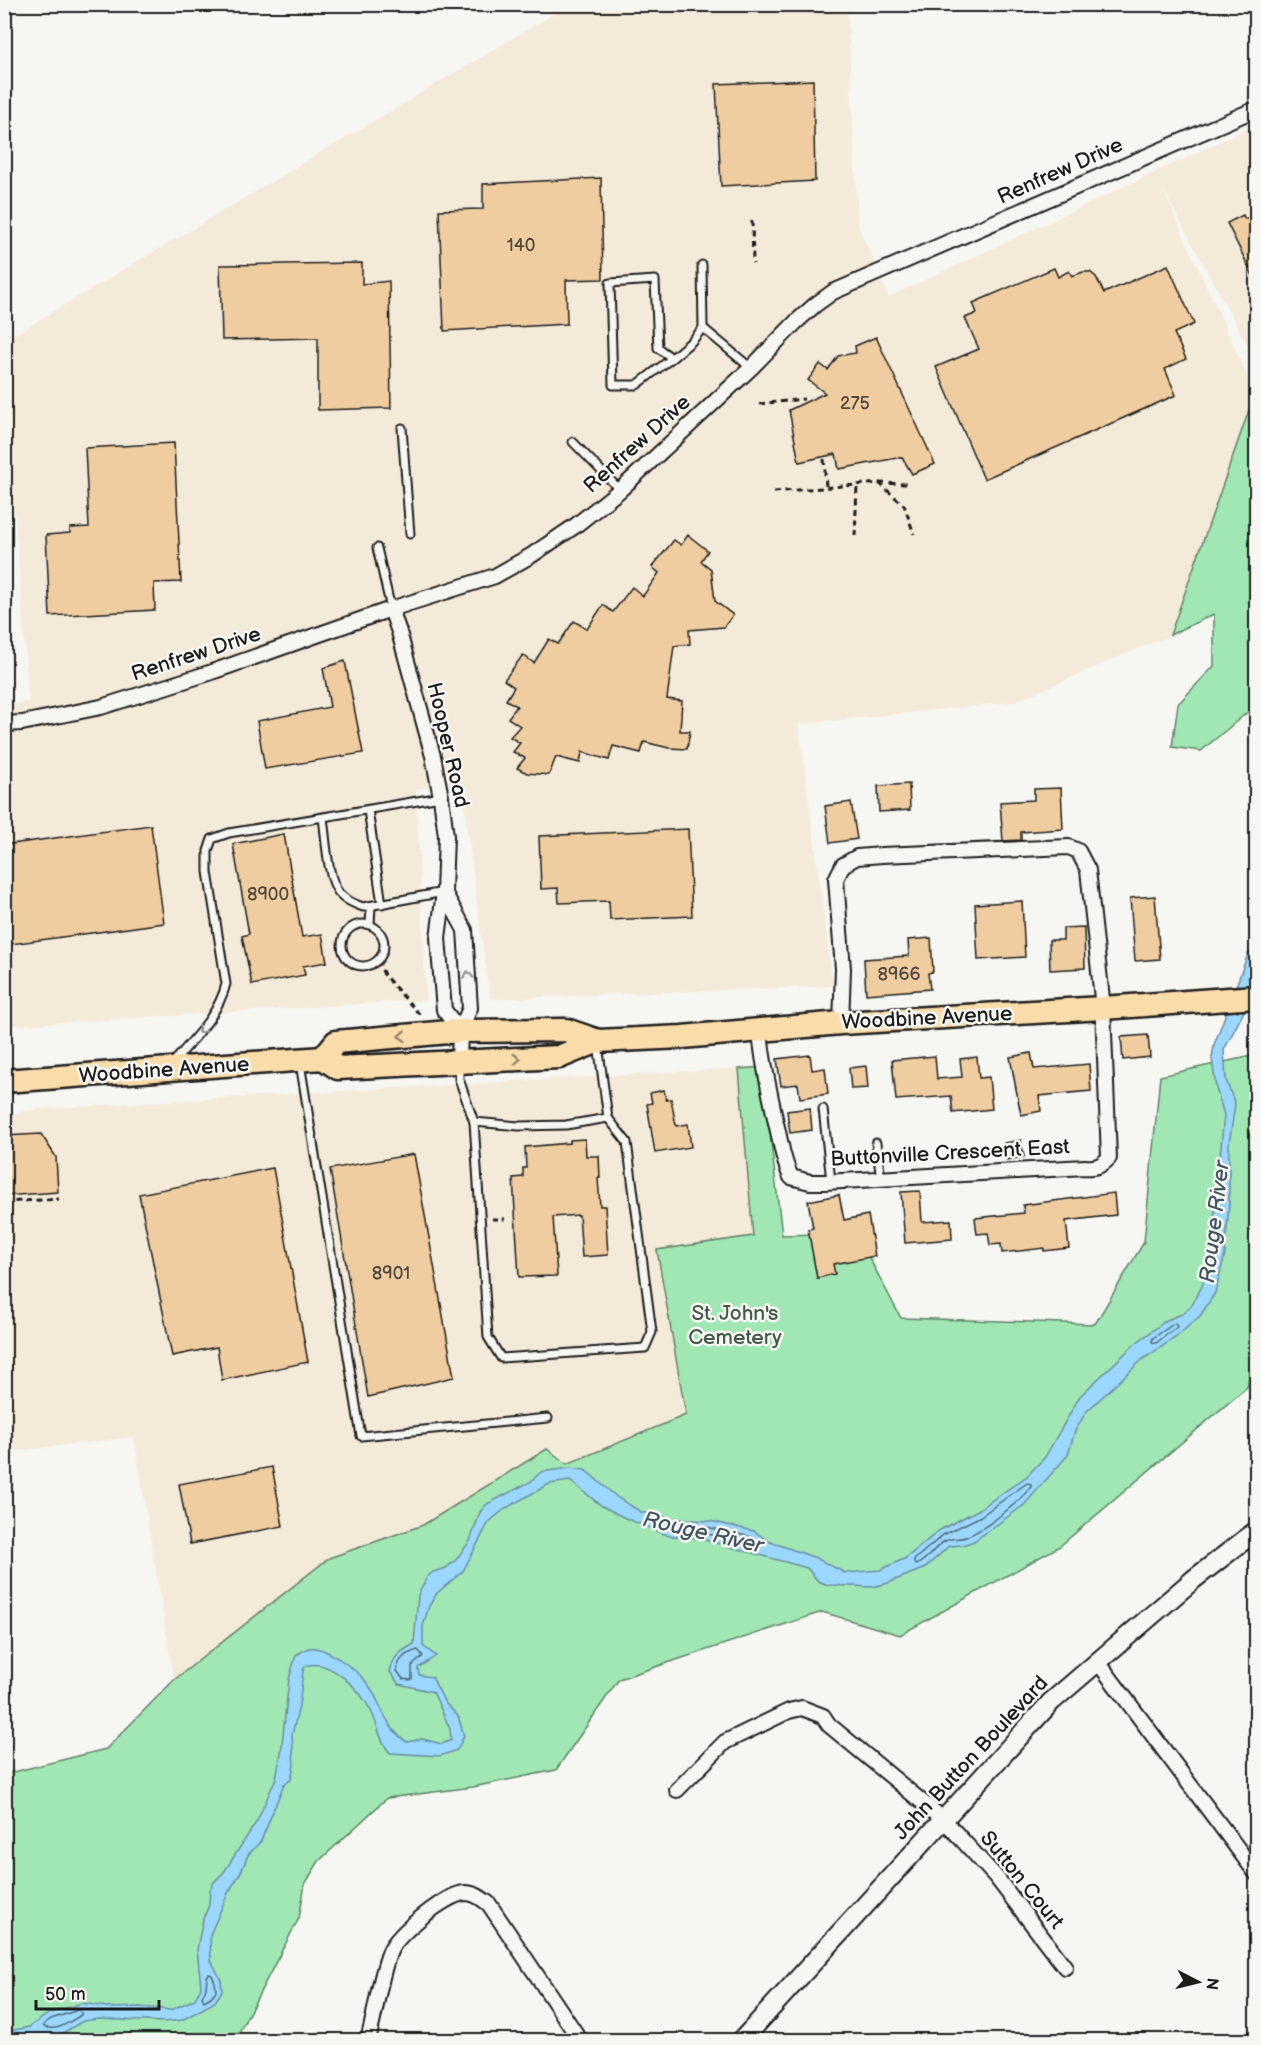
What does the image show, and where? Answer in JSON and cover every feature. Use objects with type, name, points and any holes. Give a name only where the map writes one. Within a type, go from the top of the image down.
[{"type":"main road","name":"Woodbine Avenue","points":[[4,1081],[323,1058],[338,1068],[559,1057],[598,1041],[1257,997]]},
{"type":"main road","name":"Woodbine Avenue","points":[[323,1058],[336,1042],[460,1032],[566,1030],[598,1041]]},
{"type":"street","name":"Renfrew Drive","points":[[4,724],[22,723],[100,707],[209,673],[391,609],[495,576],[567,532],[620,490],[751,368],[796,322],[834,292],[1257,109]]},
{"type":"street","name":"Hooper Road","points":[[391,609],[430,745],[441,797],[446,836],[444,892],[438,938],[444,1010],[460,1032]]},
{"type":"street","name":"Buttonville Crescent East","points":[[760,1030],[762,1055],[780,1150],[791,1177],[801,1180],[831,1181],[1075,1167],[1095,1168],[1109,1158],[1103,1008],[1088,870],[1078,851],[1069,848],[873,856],[857,857],[843,865],[836,879],[843,969],[841,1023]]},
{"type":"street","points":[[444,892],[465,930],[470,1008],[460,1032],[459,1062]]},
{"type":"street","name":"John Button Boulevard","points":[[742,2040],[1051,1702],[1194,1579],[1257,1531]]},
{"type":"street","points":[[1098,1662],[1257,1873]]},
{"type":"street","name":"Sutton Court","points":[[676,1790],[725,1742],[802,1708],[823,1716],[829,1725],[944,1821],[996,1877],[1065,1966]]},
{"type":"street","points":[[368,2040],[391,1949],[412,1925],[450,1898],[464,1893],[478,1895],[489,1904],[580,2040]]},
{"type":"lane","points":[[672,358],[658,348],[655,280],[610,283],[613,386],[637,385],[672,358],[692,341],[703,328],[702,265]]},
{"type":"lane","points":[[703,328],[751,368]]},
{"type":"lane","points":[[402,428],[410,534]]},
{"type":"lane","points":[[573,442],[620,490]]},
{"type":"lane","points":[[377,548],[391,609]]},
{"type":"lane","points":[[166,1071],[213,1014],[222,999],[226,984],[208,872],[208,851],[213,839],[229,833],[441,797]]},
{"type":"lane","points":[[368,810],[382,904]]},
{"type":"lane","points":[[323,818],[332,877],[338,892],[351,903],[363,907],[444,892]]},
{"type":"lane","points":[[370,925],[371,906]]},
{"type":"lane","points":[[356,925],[370,925],[381,934],[383,953],[378,960],[367,966],[354,965],[348,960],[342,948],[345,934],[350,928],[356,925]]},
{"type":"lane","points":[[459,1062],[459,1079],[474,1122],[488,1337],[501,1358],[645,1348],[652,1332],[627,1142],[608,1118],[598,1041]]},
{"type":"lane","points":[[299,1060],[361,1436],[548,1418]]},
{"type":"lane","points":[[823,1109],[831,1181]]},
{"type":"lane","points":[[474,1122],[519,1126],[566,1125],[608,1118]]},
{"type":"lane","points":[[876,1143],[881,1179]]},
{"type":"path","points":[[752,221],[753,264]]},
{"type":"path","points":[[759,404],[804,399]]},
{"type":"path","points":[[824,459],[826,488]]},
{"type":"path","points":[[774,492],[879,483],[906,484]]},
{"type":"path","points":[[879,483],[904,505],[914,534]]},
{"type":"path","points":[[855,536],[857,485]]},
{"type":"path","points":[[378,960],[384,975],[420,1016]]},
{"type":"path","points":[[4,1202],[59,1199]]},
{"type":"shaded area","points":[[569,5],[847,5],[858,226],[889,297],[1256,125],[1256,361],[1160,184],[1255,393],[1170,635],[1014,702],[799,724],[833,986],[490,999],[461,781],[416,789],[426,1000],[5,1026],[5,704],[29,702],[4,341]]},
{"type":"shaded area","points":[[762,1067],[781,1235],[810,1364],[567,1464],[547,1449],[423,1525],[329,1558],[174,1680],[134,1437],[5,1452],[5,1116],[31,1110],[70,1107]]},
{"type":"green space","points":[[1255,393],[1256,705],[1201,751],[1172,747],[1178,704],[1214,666],[1214,614],[1170,635]]},
{"type":"green space","name":"St. John's Cemetery","points":[[1256,1055],[1256,1347],[1247,1387],[1060,1546],[900,1635],[822,1612],[619,1679],[556,1770],[473,1787],[387,1798],[319,1861],[305,1884],[299,1918],[235,2040],[5,2040],[5,1774],[106,1749],[174,1680],[329,1558],[423,1525],[547,1449],[567,1464],[686,1415],[657,1250],[753,1236],[739,1069],[762,1067],[782,1235],[856,1233],[901,1318],[1095,1324],[1144,1242],[1160,1076]]},
{"type":"water","name":"Rouge River","points":[[1256,948],[1256,988],[1224,1050],[1226,1080],[1235,1104],[1229,1144],[1229,1204],[1225,1254],[1215,1293],[1200,1316],[1175,1338],[1143,1359],[1086,1412],[1075,1431],[1068,1455],[1024,1505],[974,1541],[949,1546],[925,1568],[873,1587],[828,1585],[818,1581],[807,1568],[698,1538],[669,1536],[602,1506],[570,1481],[549,1484],[506,1508],[489,1522],[463,1571],[437,1593],[429,1606],[423,1626],[423,1646],[436,1656],[418,1668],[419,1675],[432,1677],[445,1703],[458,1716],[464,1736],[457,1750],[440,1756],[390,1753],[383,1743],[371,1711],[360,1694],[334,1671],[324,1666],[305,1666],[292,1735],[294,1765],[291,1780],[284,1784],[261,1841],[248,1855],[210,1935],[211,1960],[221,1980],[222,1991],[215,2002],[182,2020],[163,2022],[99,2019],[83,2021],[61,2034],[34,2035],[17,2040],[5,2040],[4,2032],[29,2027],[48,2014],[82,2003],[112,2008],[139,2007],[171,2010],[195,1999],[201,1987],[197,1949],[203,1919],[209,1905],[210,1890],[257,1821],[276,1778],[289,1679],[296,1655],[307,1649],[316,1648],[332,1655],[357,1672],[368,1684],[394,1730],[407,1742],[422,1739],[442,1744],[451,1740],[450,1729],[433,1692],[399,1684],[390,1672],[391,1667],[398,1655],[414,1644],[418,1595],[427,1577],[455,1561],[470,1541],[480,1512],[487,1504],[530,1482],[541,1472],[570,1468],[585,1470],[618,1498],[641,1512],[675,1519],[710,1521],[754,1531],[768,1541],[816,1558],[845,1573],[880,1570],[906,1558],[940,1530],[978,1510],[1027,1476],[1045,1457],[1080,1396],[1136,1343],[1167,1320],[1182,1314],[1192,1305],[1202,1286],[1211,1252],[1224,1115],[1216,1088],[1212,1059],[1214,1045],[1248,954]]},
{"type":"building","points":[[813,80],[815,181],[721,186],[716,84]]},
{"type":"building","points":[[601,178],[603,279],[566,280],[567,324],[444,331],[439,210],[483,209],[483,184]]},
{"type":"building","points":[[1257,213],[1257,284],[1227,223],[1243,215],[1245,219]]},
{"type":"building","points":[[362,263],[362,284],[389,281],[391,408],[318,410],[318,338],[222,340],[220,265]]},
{"type":"building","points":[[1168,265],[1194,324],[1174,333],[1186,359],[1165,369],[1176,395],[984,479],[936,367],[979,349],[965,318],[977,313],[973,303],[1054,268],[1058,277],[1069,271],[1072,276],[1090,272],[1096,277],[1104,293]]},
{"type":"building","points":[[876,337],[935,464],[912,474],[902,457],[839,469],[836,454],[799,462],[789,410],[825,393],[808,380],[820,364],[828,370],[838,356],[856,353],[855,346]]},
{"type":"building","points":[[174,443],[181,582],[154,583],[155,610],[50,616],[46,535],[70,533],[70,528],[89,527],[85,448]]},
{"type":"building","points":[[688,535],[708,551],[701,561],[711,569],[715,601],[733,615],[724,627],[689,630],[690,644],[674,646],[667,699],[682,701],[680,731],[690,731],[687,749],[669,748],[644,742],[641,753],[613,746],[609,760],[582,752],[580,763],[556,757],[549,775],[527,773],[517,768],[525,758],[513,752],[520,743],[510,737],[520,726],[508,718],[517,706],[506,700],[514,687],[504,680],[523,655],[534,663],[549,639],[558,644],[574,621],[587,629],[603,605],[613,612],[632,587],[643,596],[659,573],[652,567],[674,540],[681,545]]},
{"type":"building","points":[[345,661],[363,753],[265,769],[257,721],[330,707],[323,668]]},
{"type":"building","points":[[909,784],[910,810],[879,812],[878,786]]},
{"type":"building","points":[[1061,788],[1063,829],[1021,832],[1021,840],[1003,841],[1000,802],[1034,800],[1034,789]]},
{"type":"building","points":[[851,802],[857,839],[830,843],[825,806]]},
{"type":"building","points":[[151,825],[164,923],[4,945],[4,845]]},
{"type":"building","points":[[688,829],[692,916],[610,920],[609,901],[559,903],[558,888],[541,889],[539,836]]},
{"type":"building","points":[[284,834],[302,937],[322,934],[327,962],[303,966],[305,975],[252,985],[242,936],[249,934],[233,844]]},
{"type":"building","points":[[1155,896],[1160,959],[1135,961],[1130,898]]},
{"type":"building","points":[[1022,901],[1025,957],[978,960],[975,904]]},
{"type":"building","points":[[1084,927],[1085,968],[1050,970],[1049,940],[1063,940],[1063,928]]},
{"type":"building","points":[[931,938],[933,972],[928,973],[930,989],[866,994],[864,959],[909,956],[908,940]]},
{"type":"building","points":[[1148,1035],[1150,1057],[1123,1060],[1121,1037]]},
{"type":"building","points":[[1031,1053],[1034,1069],[1089,1064],[1091,1091],[1039,1096],[1041,1111],[1021,1115],[1010,1057]]},
{"type":"building","points":[[810,1055],[812,1070],[825,1068],[828,1094],[800,1098],[798,1084],[781,1086],[777,1059]]},
{"type":"building","points":[[935,1056],[937,1079],[962,1077],[960,1059],[977,1057],[979,1078],[989,1077],[992,1109],[953,1113],[951,1096],[896,1100],[892,1060]]},
{"type":"building","points":[[866,1066],[868,1088],[851,1089],[849,1068]]},
{"type":"building","points":[[664,1090],[666,1100],[671,1099],[676,1126],[688,1124],[691,1147],[655,1153],[647,1104],[652,1103],[650,1093]]},
{"type":"building","points":[[810,1108],[812,1130],[790,1133],[787,1111]]},
{"type":"building","points":[[41,1134],[56,1157],[58,1192],[4,1196],[4,1136]]},
{"type":"building","points":[[585,1139],[586,1156],[599,1156],[600,1206],[605,1206],[608,1255],[582,1257],[579,1215],[553,1217],[557,1276],[519,1277],[513,1178],[523,1177],[523,1168],[526,1168],[525,1147],[570,1143],[570,1140]]},
{"type":"building","points":[[1021,1140],[1024,1157],[1007,1160],[1004,1143]]},
{"type":"building","points":[[414,1154],[454,1377],[368,1397],[330,1169]]},
{"type":"building","points":[[273,1168],[308,1362],[222,1380],[217,1347],[172,1356],[139,1194]]},
{"type":"building","points":[[920,1191],[922,1222],[951,1220],[952,1239],[905,1243],[901,1192]]},
{"type":"building","points":[[1114,1193],[1116,1215],[1066,1221],[1069,1248],[1044,1251],[1044,1248],[1002,1253],[1001,1244],[990,1245],[988,1233],[977,1234],[975,1218],[1024,1213],[1023,1205]]},
{"type":"building","points":[[839,1195],[844,1220],[868,1215],[875,1256],[833,1264],[835,1274],[817,1278],[808,1229],[813,1228],[808,1201]]},
{"type":"building","points":[[272,1467],[283,1526],[190,1544],[179,1484]]}]
